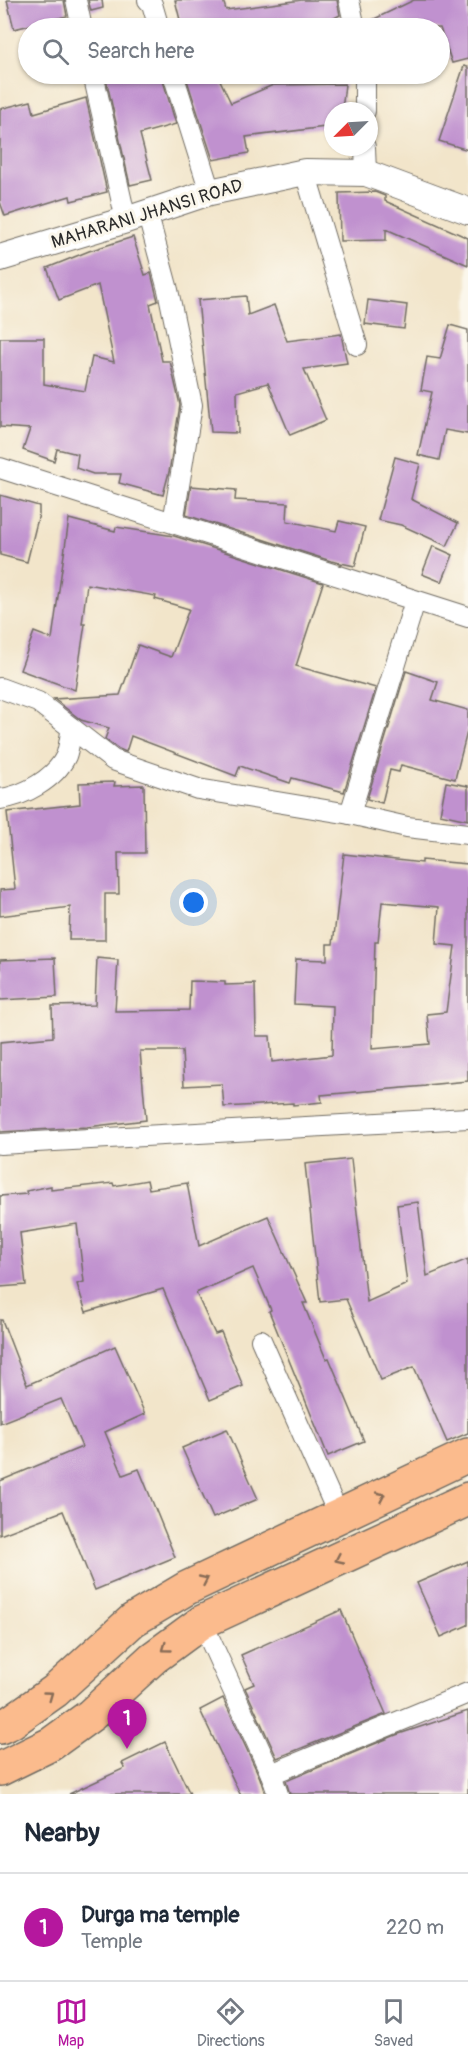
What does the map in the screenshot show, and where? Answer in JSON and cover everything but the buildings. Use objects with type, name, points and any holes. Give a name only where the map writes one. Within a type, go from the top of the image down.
[{"type":"highway","points":[[0,1727],[56,1691],[133,1620],[188,1588],[468,1455]]},
{"type":"highway","points":[[0,1769],[51,1744],[83,1721],[153,1658],[202,1622],[466,1504]]},
{"type":"street","points":[[76,0],[80,18]]},
{"type":"street","points":[[148,0],[152,4],[156,18]]},
{"type":"street","points":[[349,0],[354,18]]},
{"type":"street","points":[[96,84],[137,216],[168,290],[192,405],[173,523]]},
{"type":"street","points":[[176,84],[210,192]]},
{"type":"street","points":[[364,84],[365,102]]},
{"type":"street","points":[[365,156],[366,173]]},
{"type":"street","points":[[304,172],[357,345]]},
{"type":"street","name":"MAHARANI JHANSI ROAD","points":[[0,258],[210,192],[304,172],[366,173],[468,211]]},
{"type":"street","points":[[0,468],[468,617]]},
{"type":"street","points":[[351,814],[415,601]]},
{"type":"street","points":[[0,688],[38,702],[114,760],[198,789],[351,814],[407,827],[468,834]]},
{"type":"street","points":[[0,799],[9,798],[46,780],[66,756],[72,728]]},
{"type":"street","points":[[0,1144],[468,1118]]},
{"type":"street","points":[[261,1340],[339,1516]]},
{"type":"street","points":[[202,1622],[278,1794]]},
{"type":"street","points":[[271,1774],[468,1693]]},
{"type":"place","name":"Durga ma temple","points":[[127,1749]]}]
